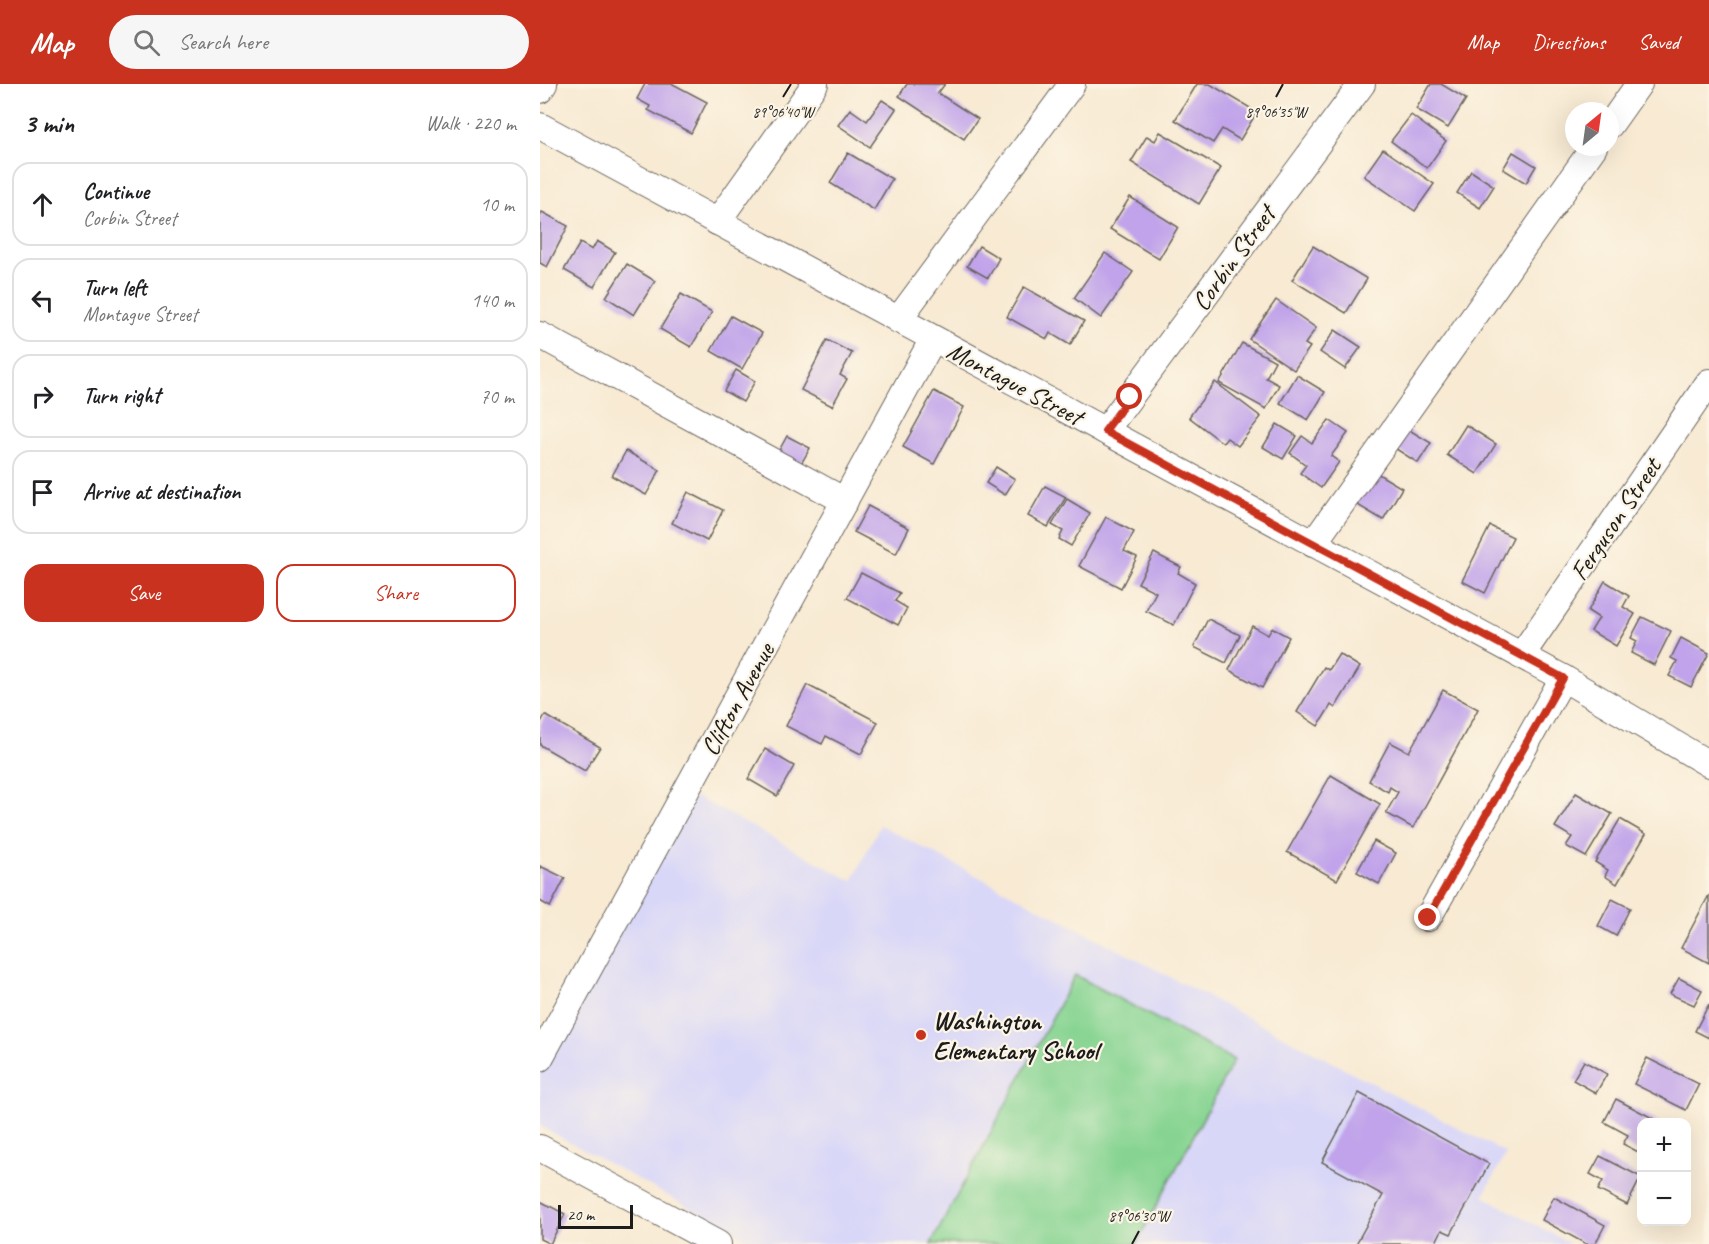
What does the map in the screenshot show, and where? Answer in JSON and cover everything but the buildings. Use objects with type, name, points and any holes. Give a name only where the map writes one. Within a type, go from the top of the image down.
[{"type":"street","points":[[540,90],[544,84]]},
{"type":"street","points":[[717,222],[815,84]]},
{"type":"street","points":[[898,320],[1072,84]]},
{"type":"street","name":"Corbin Street","points":[[1105,431],[1362,84]]},
{"type":"street","points":[[1619,112],[1639,84]]},
{"type":"street","name":"Montague Street","points":[[540,126],[1563,678],[1709,764]]},
{"type":"street","points":[[1313,544],[1588,156]]},
{"type":"street","points":[[540,335],[845,501]]},
{"type":"street","name":"Clifton Avenue","points":[[543,1045],[933,339]]},
{"type":"street","name":"Ferguson Street","points":[[1521,656],[1709,382]]},
{"type":"street","points":[[1428,918],[1563,678]]},
{"type":"street","points":[[540,1148],[718,1244]]},
{"type":"shaded area","name":"Washington Elementary School","points":[[695,796],[852,881],[880,825],[1506,1153],[1483,1196],[1571,1244],[756,1244],[540,1126],[540,1075]]},
{"type":"green space","points":[[1075,975],[1234,1060],[1136,1244],[931,1244]]},
{"type":"place","name":"Washington Elementary School","points":[[921,1035]]},
{"type":"route","points":[[1130,397],[1105,431],[1563,678],[1428,918]]}]
